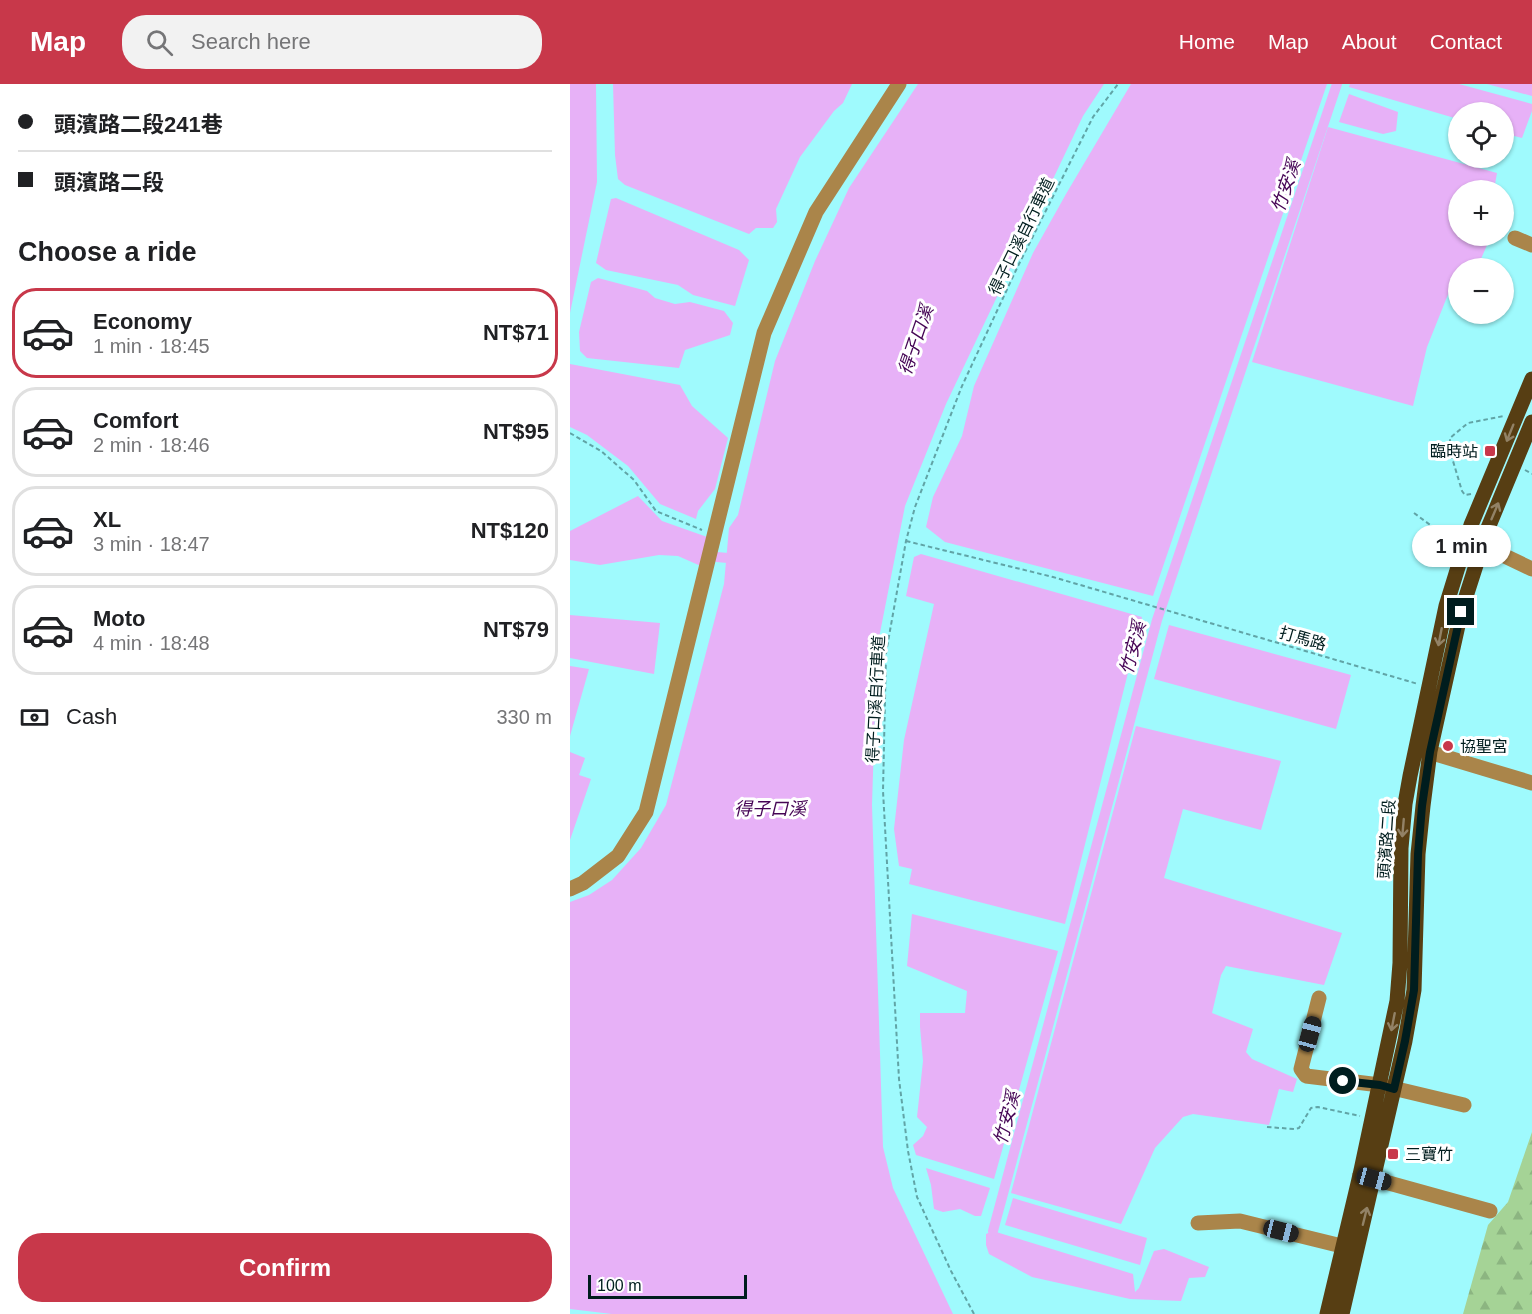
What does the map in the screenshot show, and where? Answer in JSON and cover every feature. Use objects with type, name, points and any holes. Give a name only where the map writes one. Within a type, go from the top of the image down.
[{"type":"main road","name":"頭濱路二段","points":[[1424,750],[1429,688],[1446,606],[1466,541],[1532,379]]},
{"type":"main road","name":"頭濱路二段","points":[[1327,1314],[1350,1248],[1387,1087],[1400,963],[1401,848],[1405,804],[1424,750],[1461,612],[1488,528],[1532,422]]},
{"type":"main road","name":"頭濱路二段","points":[[1367,1177],[1373,1118],[1387,1087]]},
{"type":"main road","name":"頭濱路二段","points":[[1342,1314],[1350,1248]]},
{"type":"lane","points":[[570,889],[583,883],[618,856],[646,812],[764,333],[816,212],[899,84]]},
{"type":"lane","points":[[1515,238],[1532,245]]},
{"type":"lane","points":[[1466,541],[1483,544],[1532,569]]},
{"type":"lane","points":[[1424,750],[1532,783]]},
{"type":"lane","points":[[1319,998],[1301,1069],[1306,1076],[1387,1087],[1464,1105]]},
{"type":"lane","points":[[1367,1177],[1490,1210]]},
{"type":"lane","points":[[1198,1223],[1240,1221],[1350,1248]]},
{"type":"path","name":"得子口溪自行車道","points":[[974,1314],[951,1271],[917,1197],[908,1151],[899,1079],[883,791],[886,653],[906,541],[915,507],[962,386],[1017,268],[1094,117],[1118,84]]},
{"type":"path","points":[[1486,491],[1465,495],[1450,451],[1450,438],[1468,423],[1518,413]]},
{"type":"path","points":[[570,433],[601,451],[634,480],[656,511],[714,535]]},
{"type":"path","points":[[1414,513],[1437,530],[1466,541]]},
{"type":"path","name":"打馬路","points":[[906,541],[1053,577],[1429,688]]},
{"type":"path","points":[[1267,1127],[1299,1128],[1311,1108],[1318,1107],[1373,1118]]},
{"type":"green space","points":[[1532,1132],[1532,1314],[1463,1314],[1488,1225],[1508,1202]]},
{"type":"water","points":[[570,84],[596,84],[597,182],[570,313]]},
{"type":"water","points":[[613,84],[852,84],[843,103],[834,111],[800,157],[776,209],[777,222],[773,228],[756,228],[749,234],[625,185],[618,179]]},
{"type":"water","name":"得子口溪","points":[[918,84],[1104,84],[1083,116],[946,404],[905,506],[877,648],[872,805],[883,1147],[893,1188],[953,1314],[612,1314],[570,1309],[570,902],[589,895],[612,880],[641,848],[666,805],[724,584],[729,528],[738,515],[775,361],[815,261],[849,188]]},
{"type":"water","points":[[1131,84],[1327,84],[1153,596],[945,542],[926,527],[933,497],[962,436],[974,386],[1033,253]]},
{"type":"water","points":[[1350,84],[1459,84],[1532,104],[1532,111],[1522,138],[1514,136],[1514,102],[1448,102],[1448,116],[1349,87]]},
{"type":"water","points":[[1487,84],[1532,84],[1532,96]]},
{"type":"water","points":[[1349,94],[1398,112],[1396,131],[1383,134],[1339,122]]},
{"type":"water","points":[[1328,127],[1448,160],[1448,168],[1479,168],[1497,173],[1496,180],[1448,180],[1448,246],[1487,246],[1481,258],[1448,258],[1448,294],[1427,347],[1413,406],[1252,362]]},
{"type":"water","points":[[616,198],[739,250],[749,260],[735,306],[693,295],[678,285],[606,270],[596,263],[611,199]]},
{"type":"water","points":[[598,278],[647,291],[655,298],[675,304],[690,302],[724,311],[733,323],[730,335],[685,350],[679,368],[587,358],[580,351],[579,332],[591,282]]},
{"type":"water","points":[[570,364],[680,385],[692,406],[728,438],[715,489],[698,511],[696,519],[660,504],[628,466],[587,435],[570,427]]},
{"type":"water","points":[[638,496],[662,521],[710,538],[703,567],[678,556],[659,555],[600,565],[570,560],[570,531]]},
{"type":"water","points":[[921,554],[1142,617],[1065,924],[909,884],[912,869],[899,866],[894,829],[904,740],[934,604],[906,596],[914,557]]},
{"type":"water","points":[[570,615],[660,623],[654,674],[570,658]]},
{"type":"water","points":[[1169,625],[1351,675],[1336,729],[1154,679]]},
{"type":"water","points":[[570,666],[589,669],[570,736]]},
{"type":"water","points":[[1136,726],[1281,761],[1261,830],[1183,809],[1164,878],[1342,933],[1324,985],[1226,966],[1221,975],[1212,1013],[1253,1029],[1246,1052],[1252,1059],[1297,1079],[1293,1092],[1279,1089],[1269,1125],[1193,1114],[1183,1117],[1155,1148],[1121,1224],[1011,1193]]},
{"type":"water","points":[[570,752],[585,758],[579,775],[591,779],[570,840]]},
{"type":"water","points":[[912,914],[1058,951],[994,1179],[916,1155],[913,1145],[923,1136],[927,1127],[917,1117],[923,1061],[920,1013],[965,1013],[967,991],[907,966]]},
{"type":"water","points":[[926,1168],[990,1188],[981,1216],[975,1216],[960,1209],[943,1212],[934,1209]]},
{"type":"water","points":[[1013,1198],[1147,1238],[1140,1265],[1005,1225]]},
{"type":"water","points":[[993,1231],[1133,1274],[1135,1292],[1139,1288],[1154,1251],[1164,1249],[1209,1267],[1205,1277],[1189,1278],[1181,1301],[1130,1299],[1032,1277],[989,1254],[986,1234]]},
{"type":"waterway","name":"竹安溪","points":[[993,1231],[1157,620],[1337,84]]},
{"type":"waterway","points":[[717,557],[738,559]]},
{"type":"place","name":"臨時站","points":[[1490,451]]},
{"type":"place","name":"協聖宮","points":[[1448,746]]},
{"type":"place","name":"三寶竹","points":[[1393,1154]]},
{"type":"route","points":[[1343,1081],[1394,1089],[1414,990],[1418,854],[1422,806],[1430,752],[1461,612]]}]
